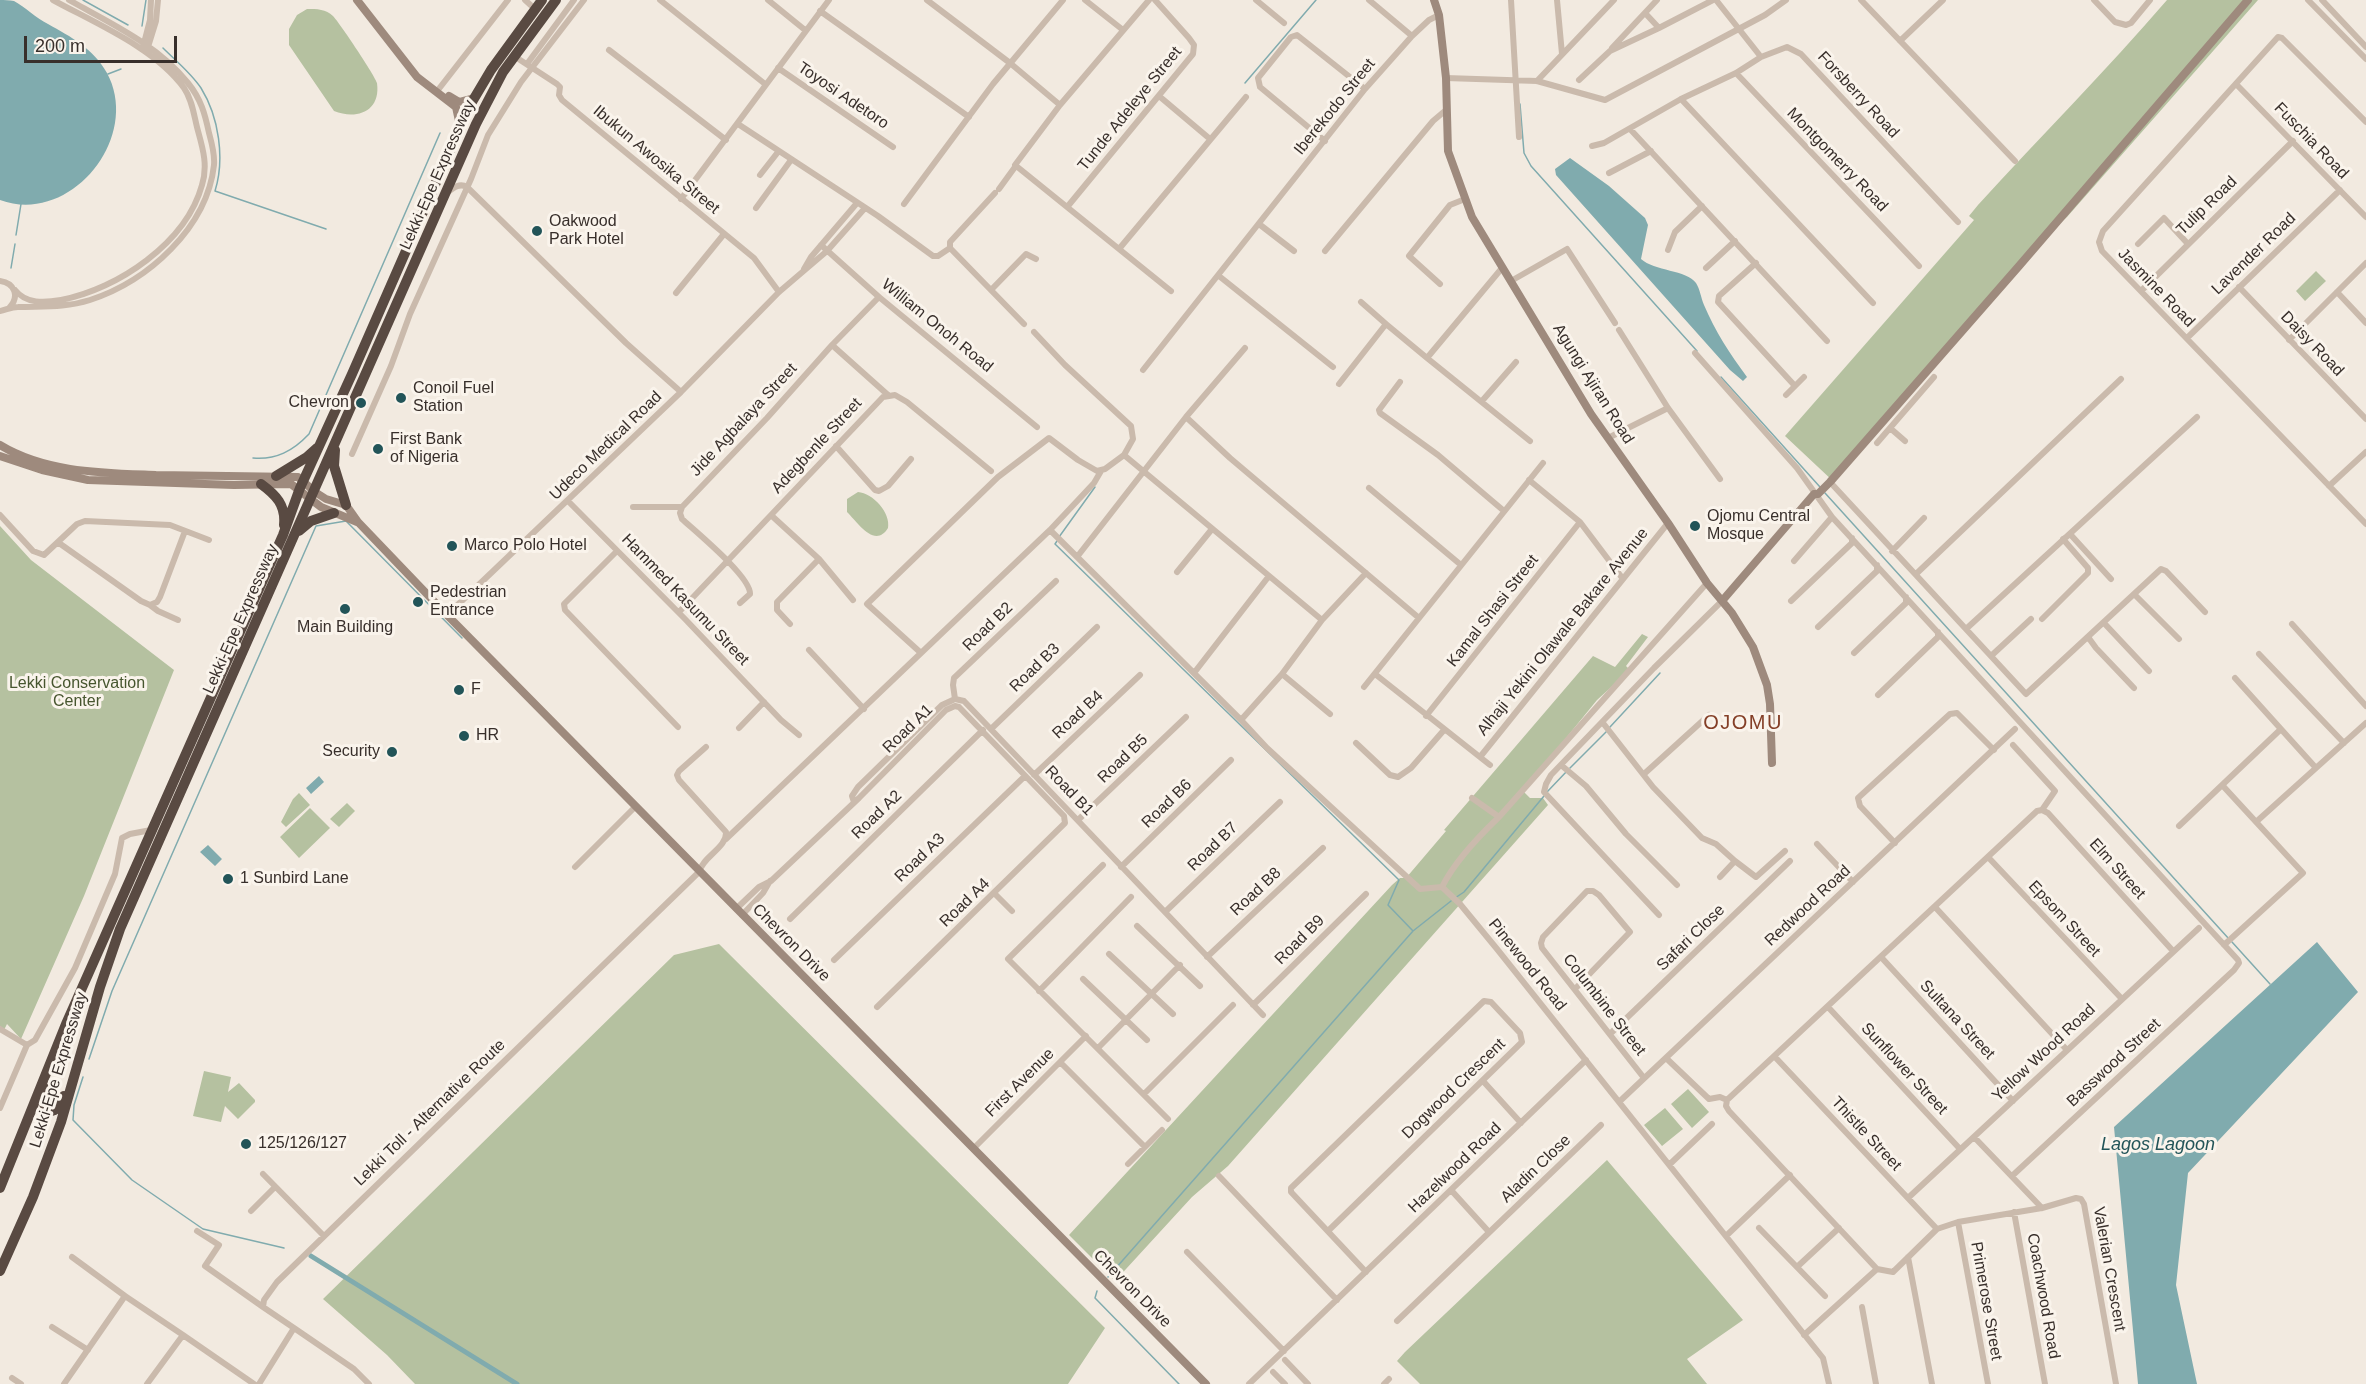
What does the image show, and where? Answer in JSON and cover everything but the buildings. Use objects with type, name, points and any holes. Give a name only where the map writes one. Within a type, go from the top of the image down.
[{"type":"highway","name":"Lekki-Epe Expressway","points":[[0,1188],[143,847],[283,535],[336,438],[488,100],[514,56],[556,0]]},
{"type":"highway","name":"Lekki-Epe Expressway","points":[[0,1271],[33,1197],[61,1122],[120,929],[295,536],[321,443],[460,126],[490,70],[538,4]]},
{"type":"highway","points":[[276,579],[275,570],[298,519],[318,461],[350,390],[352,374]]},
{"type":"highway","points":[[336,438],[334,466],[346,505]]},
{"type":"highway","points":[[276,476],[307,457],[321,443]]},
{"type":"highway","points":[[261,484],[277,497],[282,505],[283,535]]},
{"type":"highway","points":[[295,536],[311,521],[334,513]]},
{"type":"highway","points":[[53,1060],[53,1071],[45,1098],[46,1109],[52,1111],[58,1107],[72,1081]]},
{"type":"street","points":[[0,281],[9,283],[20,296],[29,300],[48,302],[77,296],[112,282],[148,259],[172,237],[199,194],[204,178],[204,154],[188,96],[179,82],[145,49],[53,0]]},
{"type":"street","points":[[5,309],[61,307],[89,300],[118,288],[140,275],[168,252],[185,231],[210,186],[214,164],[205,112],[196,94],[184,78],[145,49],[69,0]]},
{"type":"street","points":[[145,49],[151,0]]},
{"type":"street","points":[[145,49],[156,21],[158,0]]},
{"type":"street","points":[[359,0],[419,73],[438,90],[459,102],[474,98]]},
{"type":"street","points":[[359,0],[417,77],[456,107],[460,126]]},
{"type":"street","points":[[438,90],[507,0]]},
{"type":"street","points":[[525,0],[538,4]]},
{"type":"street","points":[[351,454],[391,366],[410,314],[488,135],[529,65],[574,0]]},
{"type":"street","points":[[529,65],[584,0]]},
{"type":"street","points":[[660,0],[765,84]]},
{"type":"street","points":[[768,0],[806,30]]},
{"type":"street","points":[[681,199],[830,0]]},
{"type":"street","points":[[927,0],[1010,63],[1060,105]]},
{"type":"street","points":[[904,204],[1010,63],[1063,0]]},
{"type":"street","points":[[1085,0],[1123,30]]},
{"type":"street","points":[[1024,324],[950,248],[950,242],[997,191],[1015,167],[1015,163],[1060,105],[1149,0]]},
{"type":"street","name":"Tunde Adeleye Street","points":[[1068,206],[1194,54],[1194,45],[1155,0]]},
{"type":"street","points":[[1257,0],[1284,23]]},
{"type":"street","points":[[1369,0],[1412,36]]},
{"type":"street","name":"Agungi Ajiran Road","points":[[1434,0],[1439,15],[1446,78],[1448,151],[1472,217],[1591,414],[1753,647],[1767,685],[1772,763]]},
{"type":"street","points":[[1511,0],[1519,137]]},
{"type":"street","points":[[1557,0],[1562,54]]},
{"type":"street","points":[[1537,81],[1614,0]]},
{"type":"street","points":[[1579,80],[1610,51],[1657,0]]},
{"type":"street","points":[[1610,51],[1715,0],[1761,57]]},
{"type":"street","points":[[1446,78],[1537,81],[1605,100],[1765,15],[1786,0]]},
{"type":"street","points":[[1861,0],[2015,161]]},
{"type":"street","points":[[2094,0],[2115,22],[2126,25],[2131,23],[2150,0]]},
{"type":"street","points":[[1877,443],[1886,428],[2248,0]]},
{"type":"street","points":[[2308,0],[2366,59]]},
{"type":"street","points":[[2322,0],[2366,47]]},
{"type":"street","points":[[1900,41],[1940,1]]},
{"type":"street","points":[[820,11],[969,117]]},
{"type":"street","points":[[1645,13],[1659,28]]},
{"type":"street","name":"Iberekodo Street","points":[[1143,370],[1365,89],[1412,36],[1429,20],[1439,15]]},
{"type":"street","points":[[1325,141],[1260,87],[1257,78],[1291,37],[1297,35],[1365,89]]},
{"type":"street","name":"Jasmine Road","points":[[2366,122],[2282,38],[2278,37],[2103,231],[2099,242],[2102,251],[2366,524]]},
{"type":"street","name":"Forsberry Road","points":[[1592,146],[1604,143],[1681,99],[1736,73],[1761,57],[1787,47],[1801,54],[1958,222]]},
{"type":"street","points":[[609,50],[726,140]]},
{"type":"street","name":"Ibukun Awosika Street","points":[[514,56],[557,84],[560,87],[559,95],[562,100],[759,262],[779,292]]},
{"type":"street","name":"Toyosi Adetoro","points":[[778,68],[893,147]]},
{"type":"street","name":"Montgomerry Road","points":[[1736,73],[1919,266]]},
{"type":"street","name":"Fuschia Road","points":[[2236,84],[2366,217]]},
{"type":"street","points":[[1159,96],[1210,139]]},
{"type":"street","points":[[1119,249],[1246,97]]},
{"type":"street","points":[[1681,99],[1874,303]]},
{"type":"street","points":[[1325,251],[1428,126],[1446,110]]},
{"type":"street","points":[[738,124],[933,256],[938,256],[950,248]]},
{"type":"street","points":[[1630,129],[1827,341]]},
{"type":"street","name":"Tulip Road","points":[[2140,291],[2293,141]]},
{"type":"street","points":[[1609,173],[1651,151]]},
{"type":"street","points":[[760,175],[778,152]]},
{"type":"street","points":[[756,208],[791,160]]},
{"type":"street","points":[[458,167],[465,186],[626,343],[681,392]]},
{"type":"street","points":[[1015,167],[1068,206],[1171,291]]},
{"type":"street","points":[[446,194],[455,187],[465,186]]},
{"type":"street","name":"Lavender Road","points":[[2187,338],[2340,190]]},
{"type":"street","points":[[1440,284],[1408,256],[1450,205],[1465,199]]},
{"type":"street","points":[[803,270],[857,203]]},
{"type":"street","points":[[1668,250],[1675,232],[1702,206]]},
{"type":"street","points":[[803,270],[827,251],[865,208]]},
{"type":"street","points":[[2138,244],[2164,218],[2188,244]]},
{"type":"street","points":[[1259,224],[1294,251]]},
{"type":"street","points":[[676,293],[724,234]]},
{"type":"street","points":[[1706,268],[1735,241]]},
{"type":"street","name":"William Onoh Road","points":[[821,245],[879,297],[1037,427]]},
{"type":"street","points":[[1511,281],[1567,249],[1668,408],[1720,479]]},
{"type":"street","points":[[991,290],[1026,254],[1036,259]]},
{"type":"street","points":[[1756,263],[1719,296],[1718,302],[1795,386]]},
{"type":"street","points":[[2289,340],[2366,263]]},
{"type":"street","points":[[1427,358],[1502,267]]},
{"type":"street","name":"Udeco Medical Road","points":[[447,615],[681,392],[803,270]]},
{"type":"street","points":[[1219,276],[1334,367]]},
{"type":"street","name":"Daisy Road","points":[[2239,287],[2366,419]]},
{"type":"street","points":[[0,318],[5,309],[15,300],[15,290]]},
{"type":"street","points":[[2337,292],[2366,323]]},
{"type":"street","name":"Jide Agbalaya Street","points":[[682,507],[879,297]]},
{"type":"street","points":[[1361,302],[1530,441]]},
{"type":"street","points":[[1338,384],[1386,324]]},
{"type":"street","points":[[1034,332],[1065,365],[1131,426],[1133,439],[1124,455],[1322,620]]},
{"type":"street","points":[[832,345],[888,395],[895,395],[907,402],[991,471]]},
{"type":"street","points":[[1077,558],[1186,417],[1245,348]]},
{"type":"street","points":[[1695,353],[1797,468],[1832,517],[2225,944],[2303,873],[2223,786]]},
{"type":"street","points":[[1482,401],[1516,362]]},
{"type":"street","points":[[1786,395],[1804,377]]},
{"type":"street","points":[[1659,915],[1546,795],[1546,784],[1566,769],[1603,723],[1654,668],[1722,601],[1816,494],[1886,428],[1934,377]]},
{"type":"street","points":[[1916,574],[2121,379]]},
{"type":"street","points":[[1400,382],[1379,410],[1380,413],[1437,455],[1504,511]]},
{"type":"street","name":"Adegbenle Street","points":[[679,612],[879,400],[888,395]]},
{"type":"street","points":[[1608,438],[1668,408]]},
{"type":"street","points":[[1186,417],[1230,458],[1419,618]]},
{"type":"street","points":[[1966,629],[2197,417]]},
{"type":"street","points":[[1886,428],[1905,441]]},
{"type":"street","points":[[921,652],[867,604],[998,477],[1049,438],[1078,460],[1101,471]]},
{"type":"street","points":[[0,445],[31,459],[88,471],[298,477],[307,490]]},
{"type":"street","points":[[836,446],[875,490],[879,491],[888,486],[911,459]]},
{"type":"street","points":[[2329,486],[2366,452]]},
{"type":"street","name":"Lekki Toll - Alternative Route","points":[[263,1307],[269,1291],[323,1236],[699,872],[702,864],[726,840],[1050,530],[1094,483],[1101,471],[1124,455]]},
{"type":"street","points":[[0,456],[42,470],[88,480],[234,485],[291,484],[346,505]]},
{"type":"street","points":[[1364,687],[1543,463]]},
{"type":"street","points":[[1529,480],[1580,522],[1623,579]]},
{"type":"street","points":[[1830,483],[2026,694],[2135,596],[2161,569],[2166,571],[2205,612]]},
{"type":"street","points":[[1369,488],[1461,565]]},
{"type":"street","name":"Chevron Drive","points":[[307,490],[334,513],[358,522]]},
{"type":"street","name":"Hammed Kasumu Street","points":[[568,501],[679,612],[781,720],[799,735]]},
{"type":"street","name":"Chevron Drive","points":[[346,505],[358,522],[447,615],[1206,1384]]},
{"type":"street","points":[[633,507],[682,507],[680,513],[682,519],[728,562],[750,588],[750,594],[740,603]]},
{"type":"street","points":[[0,515],[33,551],[47,554],[77,524],[85,521],[170,525],[209,540]]},
{"type":"street","points":[[772,516],[819,559],[853,600]]},
{"type":"street","points":[[1794,561],[1832,517]]},
{"type":"street","points":[[1892,550],[1924,518]]},
{"type":"street","name":"Kamal Shasi Street","points":[[1426,716],[1580,522]]},
{"type":"street","name":"Alhaji Yekini Olawale Bakare Avenue","points":[[1480,757],[1668,523]]},
{"type":"street","points":[[1177,572],[1212,529]]},
{"type":"street","points":[[1050,530],[1283,763],[1420,889],[1442,887],[1449,873],[1478,838],[1707,583]]},
{"type":"street","points":[[150,605],[157,602],[160,597],[185,531]]},
{"type":"street","points":[[2070,534],[2111,579]]},
{"type":"street","points":[[1791,602],[1851,543],[1852,538]]},
{"type":"street","points":[[2042,619],[2088,573],[2088,568],[2063,539]]},
{"type":"street","points":[[59,543],[141,601],[178,620]]},
{"type":"street","points":[[617,551],[570,595],[564,604],[566,610],[678,727]]},
{"type":"street","points":[[790,624],[777,610],[777,602],[819,559]]},
{"type":"street","points":[[1818,627],[1877,571],[1877,565]]},
{"type":"street","points":[[1241,720],[1282,674],[1322,620],[1366,573]]},
{"type":"street","points":[[1194,673],[1269,576]]},
{"type":"street","name":"Road B2","points":[[955,699],[954,678],[1056,581]]},
{"type":"street","points":[[2135,596],[2179,639]]},
{"type":"street","points":[[1854,653],[1906,603],[1906,597]]},
{"type":"street","points":[[1991,656],[2031,619]]},
{"type":"street","points":[[2104,623],[2149,671]]},
{"type":"street","points":[[2292,624],[2366,706]]},
{"type":"street","name":"Road B3","points":[[987,730],[1097,627]]},
{"type":"street","points":[[1878,694],[1938,637],[1938,632]]},
{"type":"street","points":[[2088,637],[2134,688]]},
{"type":"street","points":[[809,650],[864,709]]},
{"type":"street","points":[[2259,654],[2344,743]]},
{"type":"street","points":[[1282,674],[1330,714]]},
{"type":"street","points":[[1375,674],[1490,765]]},
{"type":"street","name":"Road B4","points":[[1034,775],[1140,675]]},
{"type":"street","points":[[2235,678],[2316,768]]},
{"type":"street","points":[[854,802],[852,796],[858,787],[942,705],[955,699]]},
{"type":"street","name":"Road B1","points":[[955,699],[964,701],[987,730],[1078,820],[1263,1016]]},
{"type":"street","points":[[739,728],[764,702]]},
{"type":"street","name":"Road A1","points":[[739,912],[759,887],[771,881],[950,708],[959,707],[987,730],[1025,776],[1064,816]]},
{"type":"street","points":[[1895,843],[1860,806],[1858,798],[1950,714],[1957,712],[1994,750]]},
{"type":"street","points":[[1644,774],[1709,715]]},
{"type":"street","name":"Road B5","points":[[1078,820],[1186,717]]},
{"type":"street","points":[[1603,723],[1653,787],[1702,838],[1716,844],[1756,877],[1785,850]]},
{"type":"street","points":[[2256,822],[2366,723]]},
{"type":"street","name":"Redwood Road","points":[[1620,1101],[2015,729]]},
{"type":"street","points":[[2179,826],[2281,729]]},
{"type":"street","name":"Road A2","points":[[790,919],[987,730]]},
{"type":"street","points":[[1356,743],[1390,775],[1398,777],[1411,768],[1444,730]]},
{"type":"street","points":[[1937,1229],[1893,1272],[1877,1269],[1726,1106],[1727,1100],[2040,811],[2055,791],[2013,745]]},
{"type":"street","points":[[706,747],[677,775],[726,832],[726,840]]},
{"type":"street","name":"Road B6","points":[[1121,867],[1231,760]]},
{"type":"street","points":[[1566,769],[1586,786],[1649,858],[1677,885]]},
{"type":"street","name":"Road A3","points":[[834,960],[1025,776]]},
{"type":"street","points":[[1472,798],[1499,817]]},
{"type":"street","name":"Road B7","points":[[1165,912],[1280,802]]},
{"type":"street","points":[[575,867],[635,807]]},
{"type":"street","name":"Elm Street","points":[[2040,811],[2048,813],[2173,951]]},
{"type":"street","name":"Road A4","points":[[877,1007],[1063,827],[1064,816]]},
{"type":"street","points":[[0,1108],[27,1045],[35,1040],[75,968],[115,874],[122,838],[151,830]]},
{"type":"street","points":[[130,834],[143,847]]},
{"type":"street","points":[[1817,844],[1854,882]]},
{"type":"street","name":"Road B8","points":[[1207,957],[1323,848]]},
{"type":"street","name":"Epsom Street","points":[[1988,858],[2122,999]]},
{"type":"street","points":[[1720,877],[1735,861]]},
{"type":"street","name":"Safari Close","points":[[1610,1034],[1790,861]]},
{"type":"street","points":[[1103,865],[1008,959],[1168,1119]]},
{"type":"street","name":"Pinewood Road","points":[[1442,887],[1460,904],[1620,1101],[1823,1358],[1829,1384]]},
{"type":"street","name":"Columbine Street","points":[[1575,989],[1628,937],[1630,932],[1629,928],[1593,891],[1587,891],[1543,937],[1542,948],[1644,1078]]},
{"type":"street","points":[[994,893],[1011,911]]},
{"type":"street","name":"Road B9","points":[[1253,1005],[1366,894]]},
{"type":"street","points":[[1039,991],[1131,897]]},
{"type":"street","points":[[1935,907],[2067,1050]]},
{"type":"street","points":[[1137,926],[1200,986]]},
{"type":"street","name":"Yellow Wood Road","points":[[1908,1198],[2199,927]]},
{"type":"street","name":"Basswood Street","points":[[2012,1176],[2234,970],[2240,963],[2225,944]]},
{"type":"street","points":[[1108,954],[1173,1014]]},
{"type":"street","name":"Sultana Street","points":[[1881,957],[2013,1101]]},
{"type":"street","points":[[1098,1048],[1180,965]]},
{"type":"street","points":[[1083,980],[1147,1040]]},
{"type":"street","name":"Dogwood Crescent","points":[[1488,1000],[1520,1033],[1522,1042],[1483,1081],[1328,1231],[1291,1192],[1293,1185],[1484,1001],[1488,1000]]},
{"type":"street","points":[[1144,1094],[1233,1005]]},
{"type":"street","name":"Sunflower Street","points":[[1828,1008],[1960,1149]]},
{"type":"street","points":[[0,1029],[27,1045]]},
{"type":"street","name":"First Avenue","points":[[973,1149],[1086,1036]]},
{"type":"street","name":"Thistle Street","points":[[1776,1057],[1937,1229]]},
{"type":"street","points":[[1666,1058],[1708,1099],[1720,1097],[1727,1100]]},
{"type":"street","name":"Hazelwood Road","points":[[1250,1384],[1586,1060]]},
{"type":"street","points":[[1060,1062],[1145,1147]]},
{"type":"street","points":[[1483,1081],[1521,1123]]},
{"type":"street","points":[[1670,1164],[1712,1124]]},
{"type":"street","name":"Aladin Close","points":[[1397,1321],[1601,1125]]},
{"type":"street","points":[[1128,1164],[1162,1130]]},
{"type":"street","points":[[1974,1137],[2042,1208]]},
{"type":"street","points":[[263,1174],[323,1236]]},
{"type":"street","points":[[1727,1235],[1790,1175]]},
{"type":"street","points":[[1219,1176],[1337,1300]]},
{"type":"street","points":[[251,1211],[275,1186]]},
{"type":"street","points":[[1451,1190],[1490,1232]]},
{"type":"street","name":"Valerian Crescent","points":[[1937,1229],[1959,1222],[2042,1208],[2076,1198],[2081,1199],[2084,1204],[2116,1384]]},
{"type":"street","name":"Coachwood Road","points":[[2014,1212],[2045,1384]]},
{"type":"street","name":"Primerose Street","points":[[1959,1222],[1988,1384]]},
{"type":"street","points":[[1759,1227],[1825,1296]]},
{"type":"street","points":[[1797,1267],[1839,1228]]},
{"type":"street","points":[[197,1231],[219,1245],[205,1266],[354,1369],[369,1384]]},
{"type":"street","points":[[1328,1231],[1366,1272]]},
{"type":"street","points":[[1187,1252],[1284,1351]]},
{"type":"street","points":[[72,1257],[254,1384]]},
{"type":"street","points":[[1908,1257],[1932,1384]]},
{"type":"street","points":[[1804,1335],[1877,1269]]},
{"type":"street","points":[[64,1384],[125,1296]]},
{"type":"street","points":[[1862,1307],[1876,1384]]},
{"type":"street","points":[[52,1327],[88,1350]]},
{"type":"street","points":[[259,1384],[294,1328]]},
{"type":"street","points":[[147,1384],[183,1335]]},
{"type":"street","points":[[1285,1360],[1308,1384]]},
{"type":"street","points":[[1273,1372],[1285,1384]]},
{"type":"street","points":[[12,1378],[21,1384]]},
{"type":"green space","points":[[2167,0],[2258,0],[2067,217],[2036,245],[1834,482],[1785,436],[1974,220],[1969,216],[1978,205]]},
{"type":"green space","points":[[307,9],[318,9],[333,16],[375,79],[377,93],[375,101],[365,111],[351,115],[334,111],[289,45],[289,29],[297,15]]},
{"type":"green space","points":[[2316,271],[2326,281],[2305,301],[2296,291]]},
{"type":"green space","points":[[858,492],[875,500],[884,510],[888,528],[883,534],[878,536],[867,532],[847,512],[847,499]]},
{"type":"green space","name":"Lekki Conservation Center","points":[[0,526],[31,560],[174,670],[84,896],[21,1039],[7,1024],[4,1030],[0,1026]]},
{"type":"green space","points":[[1642,634],[1648,637],[1626,666],[1630,670],[1597,700],[1523,791],[1530,798],[1543,798],[1548,805],[1228,1166],[1192,1197],[1115,1281],[1069,1235],[1392,885],[1400,878],[1406,878],[1446,831],[1444,830],[1593,656],[1615,667]]},
{"type":"green space","points":[[299,793],[310,805],[286,827],[281,822],[293,799]]},
{"type":"green space","points":[[347,803],[355,811],[339,827],[330,819]]},
{"type":"green space","points":[[310,808],[330,828],[299,858],[280,837]]},
{"type":"green space","points":[[719,944],[1105,1328],[1068,1384],[415,1384],[387,1355],[323,1299],[674,955]]},
{"type":"green space","points":[[204,1071],[231,1077],[228,1092],[239,1083],[255,1102],[238,1119],[225,1106],[221,1122],[193,1116]]},
{"type":"green space","points":[[1688,1089],[1709,1112],[1692,1128],[1671,1104]]},
{"type":"green space","points":[[1665,1108],[1683,1129],[1662,1146],[1644,1125]]},
{"type":"green space","points":[[1607,1160],[1743,1320],[1687,1359],[1707,1384],[1420,1384],[1397,1361]]},
{"type":"water","points":[[0,0],[14,1],[88,50],[107,73],[115,98],[115,124],[107,149],[93,171],[74,188],[51,200],[26,205],[0,200]]},
{"type":"water","points":[[1570,158],[1609,186],[1645,218],[1648,225],[1641,259],[1654,266],[1685,275],[1696,283],[1713,324],[1747,377],[1743,381],[1730,370],[1556,175],[1555,169]]},
{"type":"water","points":[[319,776],[324,782],[311,794],[306,788]]},
{"type":"water","points":[[208,845],[222,859],[215,866],[200,852]]},
{"type":"water","name":"Lagos Lagoon","points":[[2317,942],[2358,992],[2188,1173],[2176,1285],[2197,1384],[2138,1384],[2114,1127]]},
{"type":"waterway","points":[[83,0],[128,25]]},
{"type":"waterway","points":[[142,26],[146,0]]},
{"type":"waterway","points":[[1245,83],[1316,0]]},
{"type":"waterway","points":[[163,48],[201,88],[212,112],[220,152],[215,191],[326,229]]},
{"type":"waterway","points":[[108,74],[121,69]]},
{"type":"waterway","points":[[1520,104],[1524,153],[1531,166],[1697,351]]},
{"type":"waterway","points":[[253,458],[277,456],[297,445],[309,434],[440,133]]},
{"type":"waterway","points":[[16,235],[21,204]]},
{"type":"waterway","points":[[11,268],[15,244]]},
{"type":"waterway","points":[[1721,377],[1820,487]]},
{"type":"waterway","points":[[1059,537],[1095,487]]},
{"type":"waterway","points":[[1825,493],[2229,939]]},
{"type":"waterway","points":[[89,1059],[112,991],[316,526],[346,521],[462,638]]},
{"type":"waterway","points":[[1057,541],[1055,544],[1399,880],[1388,905],[1413,931],[1108,1277]]},
{"type":"waterway","points":[[1610,727],[1660,673]]},
{"type":"waterway","points":[[1570,768],[1607,731]]},
{"type":"waterway","points":[[1547,792],[1567,771]]},
{"type":"waterway","points":[[1455,898],[1464,892],[1544,796]]},
{"type":"waterway","points":[[1413,931],[1451,901]]},
{"type":"waterway","points":[[2232,942],[2270,984]]},
{"type":"waterway","points":[[83,1077],[74,1105],[73,1120],[132,1180],[203,1229],[284,1248]]},
{"type":"waterway","points":[[311,1256],[517,1384]]},
{"type":"waterway","points":[[1097,1291],[1095,1298],[1179,1384]]},
{"type":"place","name":"Oakwood Park Hotel","points":[[537,231]]},
{"type":"place","name":"Conoil Fuel Station","points":[[401,398]]},
{"type":"place","name":"Chevron","points":[[361,403]]},
{"type":"place","name":"First Bank of Nigeria","points":[[378,449]]},
{"type":"place","name":"Ojomu Central Mosque","points":[[1695,526]]},
{"type":"place","name":"Marco Polo Hotel","points":[[452,546]]},
{"type":"place","name":"Pedestrian Entrance","points":[[418,602]]},
{"type":"place","name":"Main Building","points":[[345,609]]},
{"type":"place","name":"F","points":[[459,690]]},
{"type":"place","name":"HR","points":[[464,736]]},
{"type":"place","name":"Security","points":[[392,752]]},
{"type":"place","name":"1 Sunbird Lane","points":[[228,879]]},
{"type":"place","name":"125/126/127","points":[[246,1144]]},
{"type":"district","name":"OJOMU","points":[[1743,723]]}]
